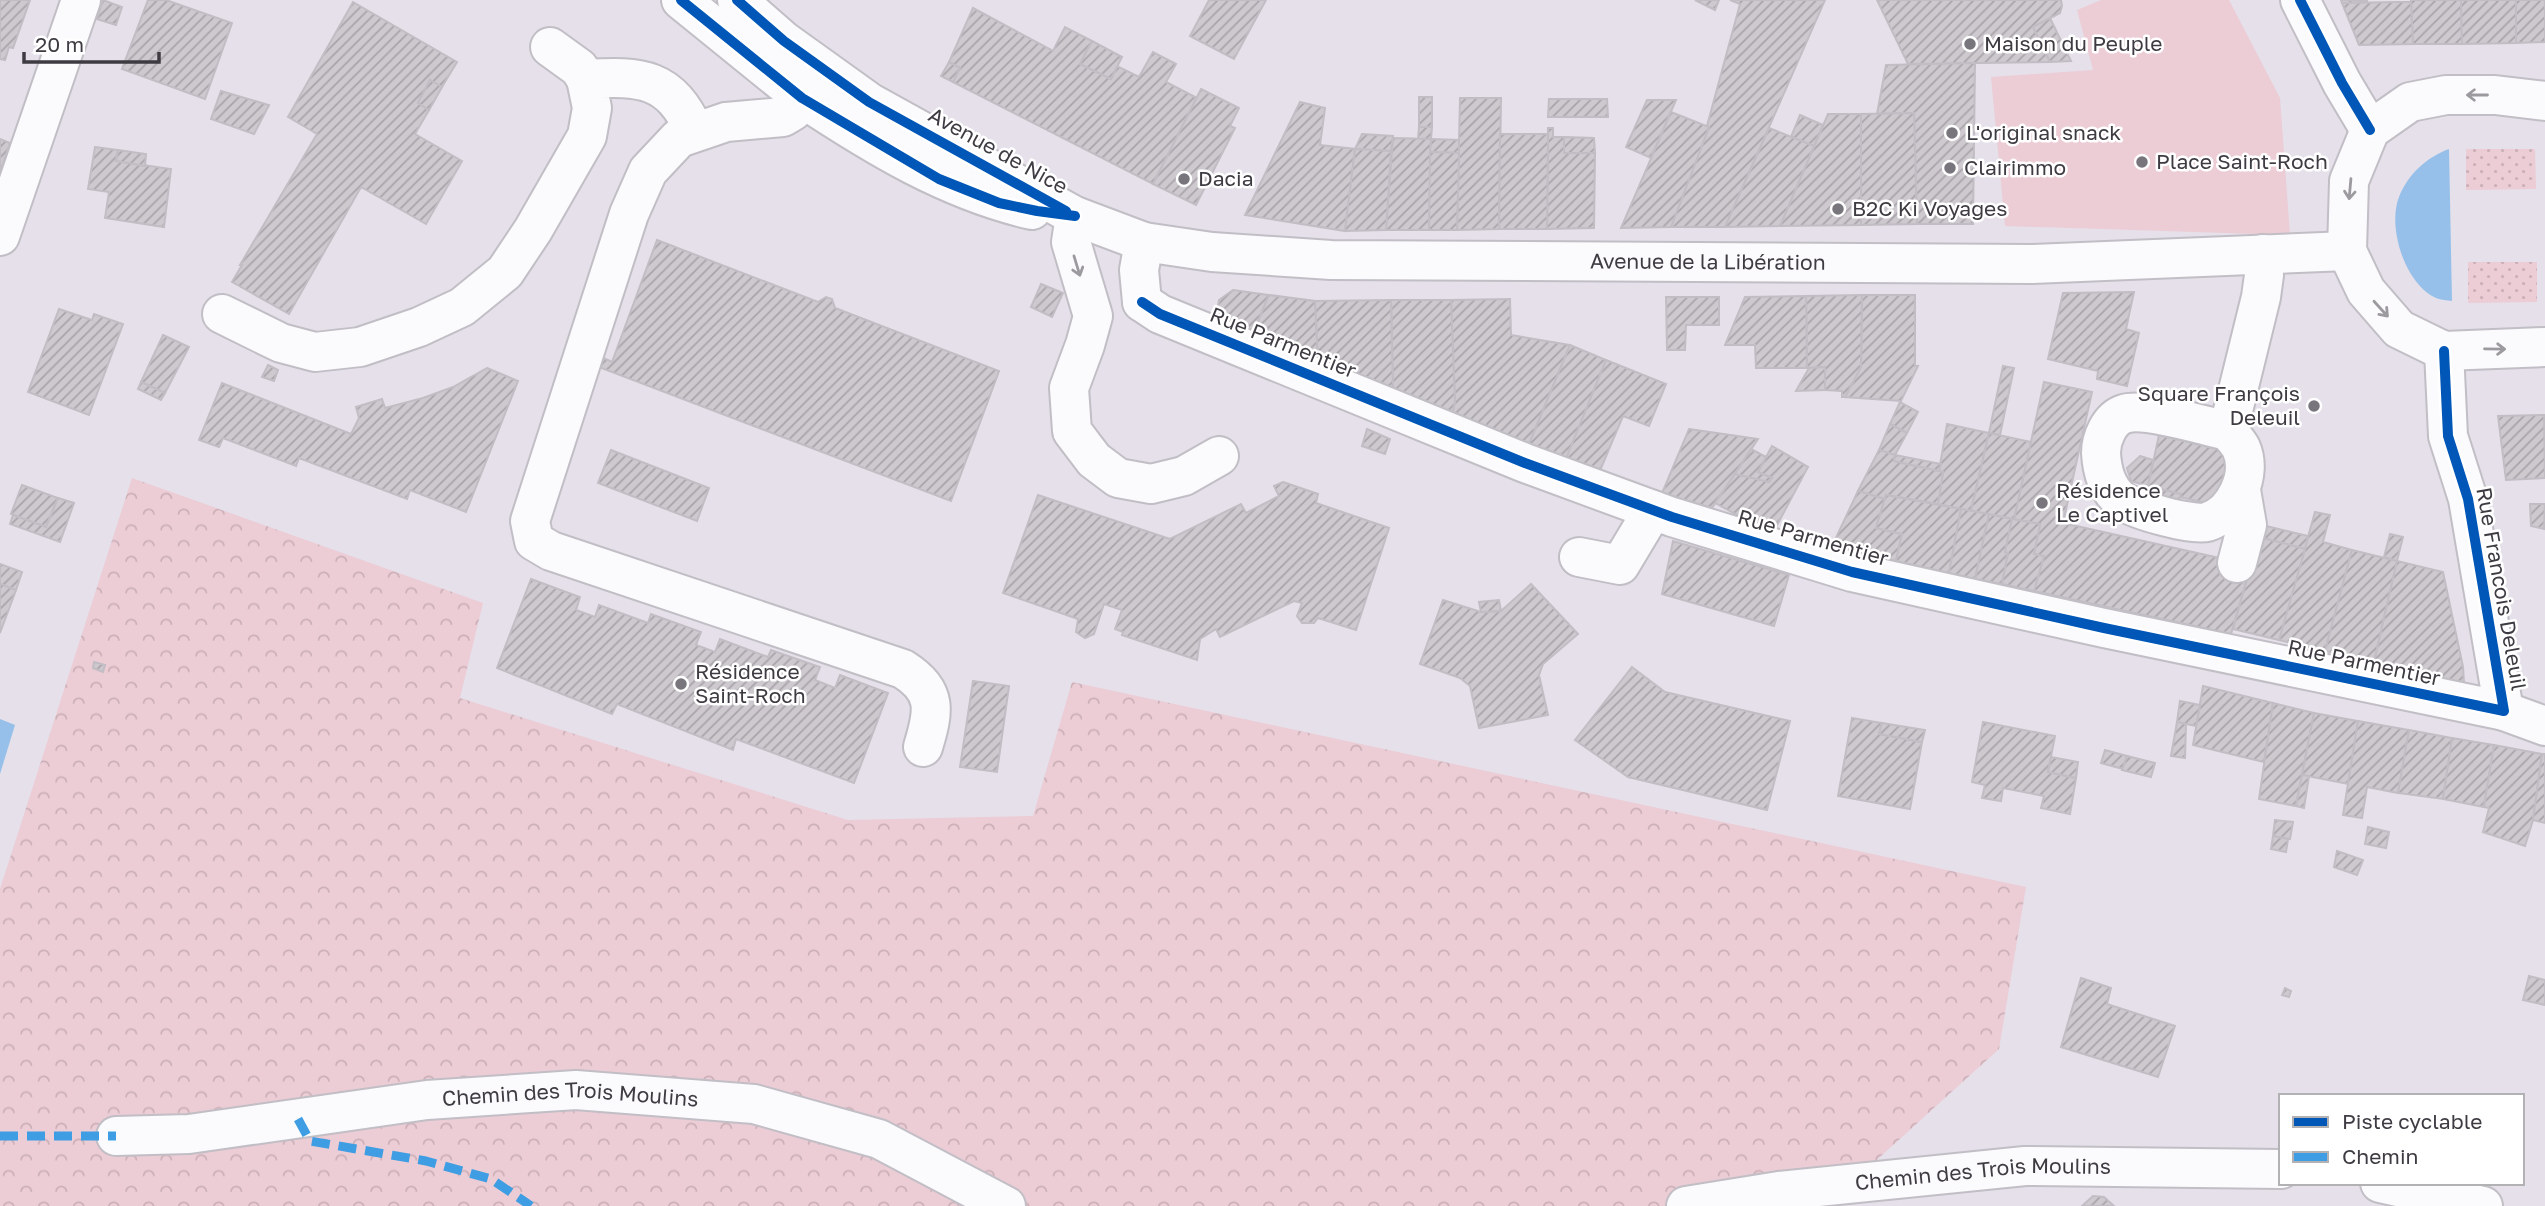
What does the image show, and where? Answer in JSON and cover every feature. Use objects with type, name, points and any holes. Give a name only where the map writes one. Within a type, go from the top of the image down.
[{"type":"street","points":[[0,236],[81,0]]},
{"type":"street","name":"Avenue de Nice","points":[[681,0],[802,98],[939,179],[999,203],[1075,216]]},
{"type":"street","name":"Avenue de Nice","points":[[737,0],[784,41],[869,102],[1075,216]]},
{"type":"street","points":[[2300,0],[2342,83],[2370,130]]},
{"type":"street","points":[[222,314],[281,343],[315,352],[360,347],[419,327],[462,307],[505,272],[533,230],[587,136],[592,108],[586,79],[579,68],[550,47]]},
{"type":"street","points":[[586,79],[639,78],[669,92],[685,109],[695,132]]},
{"type":"street","points":[[2545,101],[2495,95],[2446,95],[2410,102],[2370,130],[2349,181],[2347,251],[2366,291],[2399,328],[2444,351],[2545,347]]},
{"type":"street","points":[[802,98],[793,111],[783,117],[726,122],[679,138],[648,171],[629,214],[530,522],[534,541],[551,551],[903,669],[920,680],[931,702],[931,721],[923,747]]},
{"type":"street","points":[[1075,216],[1070,242],[1093,316],[1086,345],[1069,388],[1072,431],[1094,460],[1118,478],[1151,484],[1184,476],[1219,456]]},
{"type":"street","name":"Avenue de la Libération","points":[[1075,216],[1143,242],[1212,252],[1345,260],[2032,264],[2347,251]]},
{"type":"street","points":[[1093,316],[1142,302],[1139,270],[1143,242]]},
{"type":"street","points":[[2228,431],[2261,297],[2263,254]]},
{"type":"street","name":"Rue Parmentier","points":[[1142,302],[1160,314],[1525,463],[1653,510],[1852,572],[2104,628],[2504,711],[2545,726]]},
{"type":"street","name":"Rue Francois Deleuil","points":[[2444,351],[2448,436],[2468,499],[2504,711]]},
{"type":"street","points":[[2237,562],[2248,525],[2241,490],[2245,462],[2240,447],[2228,431],[2139,412],[2122,414],[2110,424],[2101,446],[2102,466],[2113,493],[2141,511],[2201,523],[2221,515],[2241,490]]},
{"type":"street","points":[[1578,557],[1625,578],[1653,510]]},
{"type":"street","name":"Chemin des Trois Moulins","points":[[116,1136],[189,1134],[427,1100],[576,1090],[754,1104],[879,1139],[1006,1206]]},
{"type":"street","name":"Chemin des Trois Moulins","points":[[1686,1206],[1779,1191],[2025,1166],[2279,1169]]},
{"type":"street","points":[[2389,1185],[2483,1206]]},
{"type":"green space","name":"Place Saint-Roch","points":[[2101,0],[2229,0],[2280,98],[2290,235],[2005,226],[1991,77],[2093,70],[2077,10]]},
{"type":"green space","points":[[2466,149],[2535,149],[2536,189],[2466,190]]},
{"type":"green space","points":[[2468,262],[2537,262],[2537,302],[2468,303]]},
{"type":"green space","points":[[132,478],[483,603],[460,698],[848,820],[1033,816],[1072,682],[2026,887],[1999,1049],[1826,1206],[0,1206],[0,889]]},
{"type":"water","points":[[2449,149],[2452,301],[2436,298],[2415,281],[2401,254],[2395,223],[2399,197],[2413,174],[2433,157]]},
{"type":"water","points":[[0,719],[15,725],[0,774]]},
{"type":"building","points":[[0,0],[30,0],[13,48],[9,47],[5,60],[0,59]]},
{"type":"building","points":[[103,0],[122,7],[116,25],[97,19]]},
{"type":"building","points":[[148,0],[166,0],[232,23],[205,99],[122,69]]},
{"type":"building","points":[[1209,0],[1266,0],[1234,59],[1190,36]]},
{"type":"building","points":[[1695,0],[1719,0],[1715,10]]},
{"type":"building","points":[[1730,0],[1825,0],[1725,227],[1671,227],[1709,127],[1707,126],[1740,4]]},
{"type":"building","name":"Maison du Peuple","points":[[1877,0],[2061,0],[2062,6],[2060,13],[2033,27],[2050,62],[1908,64]]},
{"type":"building","points":[[2341,0],[2367,0],[2367,2],[2342,3]]},
{"type":"building","points":[[2411,0],[2461,0],[2462,44],[2413,44]]},
{"type":"building","points":[[2461,0],[2516,0],[2516,43],[2462,44]]},
{"type":"building","points":[[2516,0],[2545,0],[2545,42],[2516,43]]},
{"type":"building","points":[[353,2],[457,62],[442,87],[430,80],[418,103],[429,110],[415,134],[462,161],[426,224],[361,187],[289,314],[232,282],[317,134],[288,117]]},
{"type":"building","points":[[2411,2],[2413,44],[2359,45],[2342,3]]},
{"type":"building","points":[[973,8],[1053,51],[1065,27],[1092,41],[1080,64],[1111,79],[1117,66],[1139,77],[1153,52],[1176,64],[1166,82],[1197,98],[1153,184],[953,82],[960,68],[949,62]]},
{"type":"building","points":[[2050,18],[2071,61],[2050,62],[2033,27]]},
{"type":"building","points":[[1092,41],[1122,57],[1111,79],[1080,64]]},
{"type":"building","points":[[949,62],[960,68],[953,82],[941,76]]},
{"type":"building","points":[[1975,63],[1973,224],[1917,224],[1914,113],[1877,114],[1886,65]]},
{"type":"building","points":[[430,80],[442,87],[429,110],[418,103]]},
{"type":"building","points":[[1201,89],[1239,108],[1230,126],[1235,128],[1196,205],[1153,184]]},
{"type":"building","points":[[221,91],[269,105],[254,134],[211,119]]},
{"type":"building","points":[[1419,97],[1432,97],[1432,127],[1419,127]]},
{"type":"building","points":[[1460,98],[1501,98],[1499,229],[1457,230]]},
{"type":"building","points":[[1549,99],[1607,99],[1608,117],[1548,117]]},
{"type":"building","points":[[1647,100],[1676,100],[1651,158],[1626,147]]},
{"type":"building","points":[[1300,102],[1325,108],[1320,145],[1355,149],[1345,231],[1245,215]]},
{"type":"building","points":[[1671,112],[1709,127],[1671,227],[1621,228]]},
{"type":"building","points":[[1914,113],[1917,224],[1861,225],[1861,114]]},
{"type":"building","points":[[1828,114],[1861,114],[1861,225],[1780,226]]},
{"type":"building","points":[[1800,115],[1823,125],[1814,146],[1791,137]]},
{"type":"building","points":[[1419,127],[1432,127],[1431,139],[1418,139]]},
{"type":"building","points":[[1548,128],[1553,128],[1553,137],[1564,137],[1564,153],[1595,153],[1594,228],[1547,229]]},
{"type":"building","points":[[1769,128],[1814,146],[1780,226],[1725,227]]},
{"type":"building","points":[[1362,134],[1393,136],[1391,151],[1355,149]]},
{"type":"building","points":[[1500,134],[1548,134],[1547,229],[1499,229]]},
{"type":"building","points":[[1564,137],[1594,138],[1595,153],[1564,153]]},
{"type":"building","points":[[1393,138],[1431,139],[1429,230],[1386,230]]},
{"type":"building","points":[[0,139],[10,143],[0,172]]},
{"type":"building","points":[[1431,139],[1459,140],[1459,153],[1430,152]]},
{"type":"building","points":[[95,147],[118,150],[116,161],[171,169],[164,227],[105,218],[109,192],[88,189]]},
{"type":"building","points":[[1355,149],[1391,151],[1386,230],[1345,231]]},
{"type":"building","points":[[118,150],[146,154],[145,166],[116,161]]},
{"type":"building","points":[[1430,152],[1459,153],[1457,230],[1429,230]]},
{"type":"building","points":[[657,240],[818,302],[826,297],[832,299],[835,308],[999,371],[951,501],[596,366],[599,356],[612,362]]},
{"type":"building","points":[[1041,284],[1063,293],[1052,317],[1031,307]]},
{"type":"building","points":[[1233,290],[1269,295],[1252,336],[1216,317],[1219,300]]},
{"type":"building","points":[[2134,292],[2126,329],[2139,333],[2127,386],[2097,379],[2098,371],[2048,359],[2063,293]]},
{"type":"building","points":[[1269,295],[1315,301],[1318,359],[1252,336]]},
{"type":"building","points":[[1862,295],[1915,295],[1915,366],[1918,366],[1901,401],[1845,397],[1861,367]]},
{"type":"building","points":[[1862,295],[1861,367],[1845,397],[1842,397],[1842,391],[1825,390],[1825,367],[1807,368],[1806,296]]},
{"type":"building","points":[[1806,296],[1807,368],[1756,368],[1755,345],[1725,345],[1745,297]]},
{"type":"building","points":[[1666,297],[1719,297],[1719,325],[1686,325],[1685,350],[1667,350]]},
{"type":"building","points":[[1510,299],[1511,335],[1570,345],[1529,444],[1452,415],[1455,402],[1451,300]]},
{"type":"building","points":[[1391,300],[1451,300],[1455,402],[1452,415],[1393,390]]},
{"type":"building","points":[[1391,300],[1393,390],[1318,360],[1315,301]]},
{"type":"building","points":[[59,309],[92,320],[94,314],[123,324],[89,415],[28,392]]},
{"type":"building","points":[[163,335],[189,347],[165,393],[141,382]]},
{"type":"building","points":[[1570,345],[1606,360],[1566,459],[1529,444]]},
{"type":"building","points":[[1606,360],[1666,384],[1649,426],[1623,416],[1599,473],[1566,459]]},
{"type":"building","points":[[268,365],[278,370],[274,381],[262,377]]},
{"type":"building","points":[[2003,366],[2014,368],[2000,435],[1989,433]]},
{"type":"building","points":[[1825,367],[1825,390],[1796,391],[1809,368]]},
{"type":"building","points":[[487,368],[518,381],[466,512],[410,490],[407,499],[299,458],[296,466],[223,438],[219,447],[199,440],[222,383],[351,434],[359,418],[356,407],[382,399],[385,408],[423,398],[453,387]]},
{"type":"building","points":[[141,382],[165,393],[161,400],[138,389]]},
{"type":"building","name":"Résidence Le Captivel","points":[[2044,382],[2092,392],[2063,523],[2251,565],[2231,634],[2034,591],[2044,556],[2034,554],[2040,524],[2014,519]]},
{"type":"building","points":[[1900,402],[1918,412],[1907,433],[1890,424]]},
{"type":"building","points":[[2544,415],[2545,478],[2506,480],[2498,416]]},
{"type":"building","points":[[1890,424],[1907,433],[1895,455],[1879,450]]},
{"type":"building","points":[[1947,424],[1989,433],[1971,511],[1938,504],[1943,472],[1939,471]]},
{"type":"building","points":[[1367,429],[1390,439],[1385,454],[1362,446]]},
{"type":"building","points":[[1689,429],[1758,439],[1712,508],[1662,493]]},
{"type":"building","points":[[1989,433],[2031,442],[2014,519],[1971,511]]},
{"type":"building","points":[[2159,435],[2222,450],[2229,460],[2218,506],[2148,486]]},
{"type":"building","points":[[1772,446],[1808,467],[1776,527],[1761,518],[1759,522],[1741,511],[1739,516],[1715,503],[1735,474],[1769,482],[1772,478],[1758,472]]},
{"type":"building","points":[[1751,449],[1766,457],[1758,472],[1772,478],[1769,482],[1735,474]]},
{"type":"building","points":[[611,450],[709,488],[697,521],[598,483]]},
{"type":"building","points":[[1879,450],[1895,455],[1894,461],[1943,472],[1938,504],[1886,495],[1885,499],[1858,491]]},
{"type":"building","points":[[1895,455],[1941,464],[1939,471],[1894,461]]},
{"type":"building","points":[[2140,456],[2153,460],[2148,486],[2131,481],[2127,468]]},
{"type":"building","points":[[1283,482],[1318,494],[1316,503],[1389,528],[1356,630],[1318,618],[1314,623],[1302,623],[1297,616],[1302,603],[1294,601],[1220,637],[1216,629],[1200,639],[1197,660],[1122,635],[1123,632],[1115,629],[1122,610],[1104,604],[1094,634],[1085,638],[1076,632],[1078,619],[1003,593],[1038,495],[1170,539],[1241,504],[1246,513],[1279,496],[1274,486]]},
{"type":"building","points":[[22,485],[58,498],[46,527],[11,514]]},
{"type":"building","points":[[2156,488],[2181,494],[2178,506],[2155,495]]},
{"type":"building","points":[[1858,491],[1885,499],[1876,528],[1902,534],[1896,561],[1833,544]]},
{"type":"building","points":[[1886,495],[1961,509],[1949,573],[1896,561],[1902,534],[1876,528]]},
{"type":"building","points":[[58,498],[74,503],[60,542],[10,524],[13,515],[46,527]]},
{"type":"building","points":[[2530,504],[2545,504],[2544,529],[2531,526]]},
{"type":"building","points":[[1961,509],[1989,514],[1975,579],[1949,573]]},
{"type":"building","points":[[2315,512],[2330,515],[2323,542],[2352,550],[2325,651],[2279,640]]},
{"type":"building","points":[[1989,514],[2012,519],[2002,584],[1975,579]]},
{"type":"building","points":[[2012,519],[2040,524],[2034,554],[2044,556],[2034,591],[2002,584]]},
{"type":"building","points":[[2262,525],[2308,536],[2305,549],[2259,537]]},
{"type":"building","points":[[2390,534],[2403,537],[2397,561],[2384,557]]},
{"type":"building","points":[[2259,537],[2305,549],[2279,640],[2233,629]]},
{"type":"building","points":[[1673,541],[1789,575],[1774,626],[1662,594]]},
{"type":"building","points":[[2352,550],[2397,561],[2374,662],[2325,651]]},
{"type":"building","points":[[2397,561],[2443,572],[2464,683],[2374,662]]},
{"type":"building","points":[[0,564],[22,572],[16,590],[0,584]]},
{"type":"building","name":"Résidence Saint-Roch","points":[[531,579],[580,597],[576,610],[595,617],[599,605],[648,623],[651,614],[701,632],[696,645],[715,652],[720,639],[768,657],[771,650],[820,667],[815,680],[835,688],[840,675],[888,693],[854,783],[736,739],[733,750],[617,704],[612,714],[497,668]]},
{"type":"building","points":[[0,584],[16,590],[0,633]]},
{"type":"building","points":[[1531,584],[1578,634],[1543,664],[1539,675],[1548,715],[1479,728],[1470,686],[1460,678],[1420,664],[1443,600],[1481,612],[1501,611]]},
{"type":"building","points":[[1499,600],[1501,611],[1481,612],[1479,602]]},
{"type":"building","points":[[94,662],[105,665],[103,672],[93,668]]},
{"type":"building","points":[[1632,667],[1665,692],[1790,721],[1767,810],[1628,777],[1575,740]]},
{"type":"building","points":[[973,681],[1009,686],[997,772],[960,767]]},
{"type":"building","points":[[2203,686],[2273,703],[2264,762],[2193,745]]},
{"type":"building","points":[[2180,701],[2200,705],[2196,726],[2177,722]]},
{"type":"building","points":[[2273,703],[2314,713],[2296,806],[2259,799]]},
{"type":"building","points":[[2314,713],[2358,721],[2349,784],[2302,775]]},
{"type":"building","points":[[1852,718],[1882,723],[1879,734],[1922,742],[1910,809],[1838,796]]},
{"type":"building","points":[[2358,721],[2409,730],[2398,793],[2367,787],[2362,818],[2343,815]]},
{"type":"building","points":[[1983,722],[2055,736],[2048,772],[2076,778],[2070,814],[2041,808],[2044,796],[2003,788],[2001,801],[1982,798],[1985,785],[1972,782]]},
{"type":"building","points":[[2177,722],[2186,724],[2185,758],[2171,756]]},
{"type":"building","points":[[1882,723],[1925,730],[1922,742],[1879,734]]},
{"type":"building","points":[[2409,730],[2452,738],[2443,799],[2398,793]]},
{"type":"building","points":[[2452,738],[2494,745],[2484,807],[2443,799]]},
{"type":"building","points":[[2494,745],[2542,754],[2533,820],[2525,846],[2483,832],[2489,808],[2484,807]]},
{"type":"building","points":[[2105,750],[2127,756],[2123,769],[2101,763]]},
{"type":"building","points":[[2542,754],[2545,754],[2545,823],[2533,820]]},
{"type":"building","points":[[2127,756],[2155,763],[2151,777],[2122,770]]},
{"type":"building","points":[[2051,757],[2078,762],[2076,778],[2048,772]]},
{"type":"building","points":[[2302,775],[2309,776],[2304,808],[2296,806]]},
{"type":"building","points":[[2275,820],[2293,822],[2290,839],[2273,836]]},
{"type":"building","points":[[2368,827],[2389,832],[2386,848],[2365,844]]},
{"type":"building","points":[[2273,836],[2288,839],[2286,852],[2271,849]]},
{"type":"building","points":[[2337,851],[2363,860],[2357,875],[2334,867]]},
{"type":"building","points":[[2529,976],[2545,980],[2545,1005],[2523,1000]]},
{"type":"building","points":[[2081,978],[2111,988],[2107,1004],[2175,1026],[2158,1077],[2061,1047]]},
{"type":"building","points":[[2285,988],[2291,991],[2289,997],[2282,995]]},
{"type":"building","points":[[2093,1196],[2104,1197],[2114,1206],[2082,1206]]},
{"type":"marked path","points":[[298,1119],[310,1141],[426,1161],[491,1179],[531,1206]]},
{"type":"marked path","points":[[0,1136],[116,1136]]},
{"type":"cycle path","points":[[681,0],[802,98],[939,179],[999,203],[1075,216]]},
{"type":"cycle path","points":[[737,0],[784,41],[869,102],[1066,211]]},
{"type":"cycle path","points":[[2300,0],[2342,83],[2370,130]]},
{"type":"cycle path","points":[[1142,302],[1160,314],[1525,463],[1672,517],[1852,572],[2104,628],[2504,711],[2468,499],[2448,436],[2444,351]]},
{"type":"place","name":"Maison du Peuple","points":[[1970,44]]},
{"type":"place","name":"L'original snack","points":[[1952,133]]},
{"type":"place","name":"Place Saint-Roch","points":[[2142,162]]},
{"type":"place","name":"Clairimmo","points":[[1950,168]]},
{"type":"place","name":"Dacia","points":[[1184,179]]},
{"type":"place","name":"B2C Ki Voyages","points":[[1838,209]]},
{"type":"place","name":"Square François Deleuil","points":[[2314,406]]},
{"type":"place","name":"Résidence Le Captivel","points":[[2042,503]]},
{"type":"place","name":"Résidence Saint-Roch","points":[[681,684]]}]
